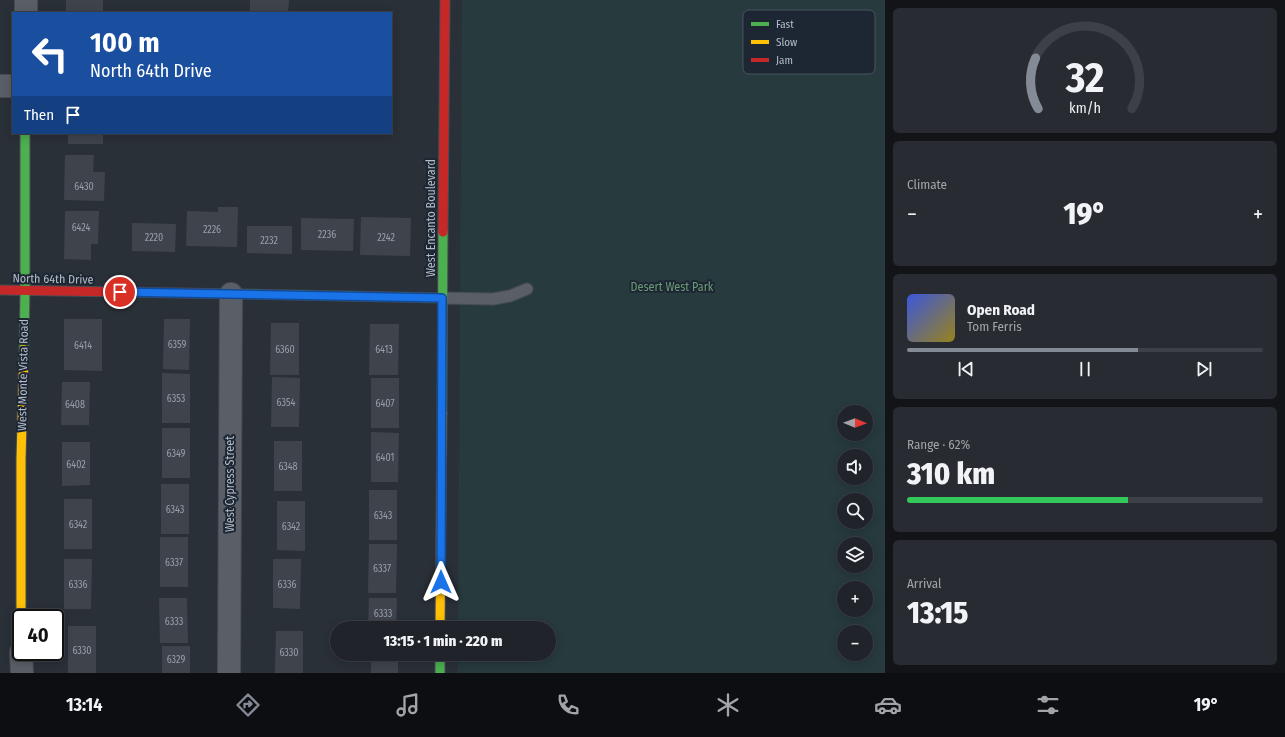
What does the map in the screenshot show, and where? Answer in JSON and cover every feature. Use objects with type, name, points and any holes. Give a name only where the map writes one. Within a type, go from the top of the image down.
[{"type":"street","points":[[26,0],[26,12]]},
{"type":"street","name":"West Encanto Boulevard","points":[[440,621],[445,0]]},
{"type":"street","points":[[0,86],[12,86]]},
{"type":"street","name":"West Monte Vista Road","points":[[21,609],[21,459],[25,290],[25,134]]},
{"type":"street","name":"North 64th Drive","points":[[0,290],[442,298]]},
{"type":"street","name":"West Cypress Street","points":[[229,673],[231,294]]},
{"type":"street","points":[[22,661],[22,673]]},
{"type":"street","points":[[440,661],[440,673]]},
{"type":"lane","points":[[442,298],[493,299],[510,296],[527,289]]},
{"type":"green space","name":"Desert West Park","points":[[462,0],[885,0],[885,673],[458,673],[458,661],[556,661],[556,621],[458,621]]},
{"type":"building","points":[[66,0],[103,0],[103,12],[66,12]]},
{"type":"building","points":[[250,0],[289,0],[288,12],[250,12]]},
{"type":"building","points":[[68,134],[103,134],[103,144],[68,144]]},
{"type":"building","points":[[65,155],[94,155],[93,172],[105,172],[104,201],[64,200]]},
{"type":"building","points":[[218,207],[238,207],[237,247],[186,246],[187,211],[218,212]]},
{"type":"building","points":[[65,211],[99,211],[98,244],[91,244],[91,260],[64,259]]},
{"type":"building","points":[[361,217],[411,218],[410,256],[360,255]]},
{"type":"building","points":[[301,218],[354,219],[353,251],[301,250]]},
{"type":"building","points":[[132,223],[176,224],[175,252],[132,251]]},
{"type":"building","points":[[247,226],[292,226],[292,254],[247,253]]},
{"type":"building","points":[[64,319],[102,319],[102,371],[64,370]]},
{"type":"building","points":[[164,319],[190,319],[189,370],[163,369]]},
{"type":"building","points":[[271,323],[299,323],[299,375],[270,375]]},
{"type":"building","points":[[370,324],[399,324],[398,375],[369,375]]},
{"type":"building","points":[[162,373],[190,374],[190,423],[162,423]]},
{"type":"building","points":[[272,377],[300,378],[299,427],[271,427]]},
{"type":"building","points":[[371,378],[399,378],[399,428],[371,428]]},
{"type":"building","points":[[62,382],[90,382],[89,425],[61,425]]},
{"type":"building","points":[[162,428],[190,428],[190,478],[162,478]]},
{"type":"building","points":[[371,432],[399,433],[398,482],[371,482]]},
{"type":"building","points":[[274,441],[302,441],[302,491],[274,491]]},
{"type":"building","points":[[62,442],[90,442],[90,485],[62,486]]},
{"type":"building","points":[[161,484],[189,484],[189,534],[161,534]]},
{"type":"building","points":[[369,490],[397,490],[397,540],[369,540]]},
{"type":"building","points":[[64,499],[92,499],[92,549],[64,549]]},
{"type":"building","points":[[277,501],[305,501],[305,551],[277,550]]},
{"type":"building","points":[[160,537],[188,537],[188,587],[160,587]]},
{"type":"building","points":[[369,544],[397,544],[396,593],[368,593]]},
{"type":"building","points":[[64,559],[92,559],[91,609],[64,609]]},
{"type":"building","points":[[273,559],[301,559],[300,609],[273,608]]},
{"type":"building","points":[[159,598],[187,598],[188,643],[160,643]]},
{"type":"building","points":[[369,598],[397,598],[396,621],[368,621]]},
{"type":"building","points":[[68,626],[96,626],[96,673],[68,673]]},
{"type":"building","points":[[276,631],[303,631],[303,673],[275,673]]},
{"type":"building","points":[[162,646],[190,646],[190,673],[162,673]]},
{"type":"building","points":[[371,661],[398,661],[398,673],[371,673]]},
{"type":"traffic: fast","points":[[24,349],[25,134]]},
{"type":"traffic: fast","points":[[442,413],[443,232]]},
{"type":"traffic: fast","points":[[240,294],[442,298]]},
{"type":"traffic: fast","points":[[440,661],[440,673]]},
{"type":"traffic: slow","points":[[21,609],[21,459],[24,349]]},
{"type":"traffic: slow","points":[[440,621],[442,413]]},
{"type":"traffic: jam","points":[[443,232],[445,0]]},
{"type":"traffic: jam","points":[[0,290],[240,294]]},
{"type":"route","points":[[120,292],[442,298],[441,582]]}]
